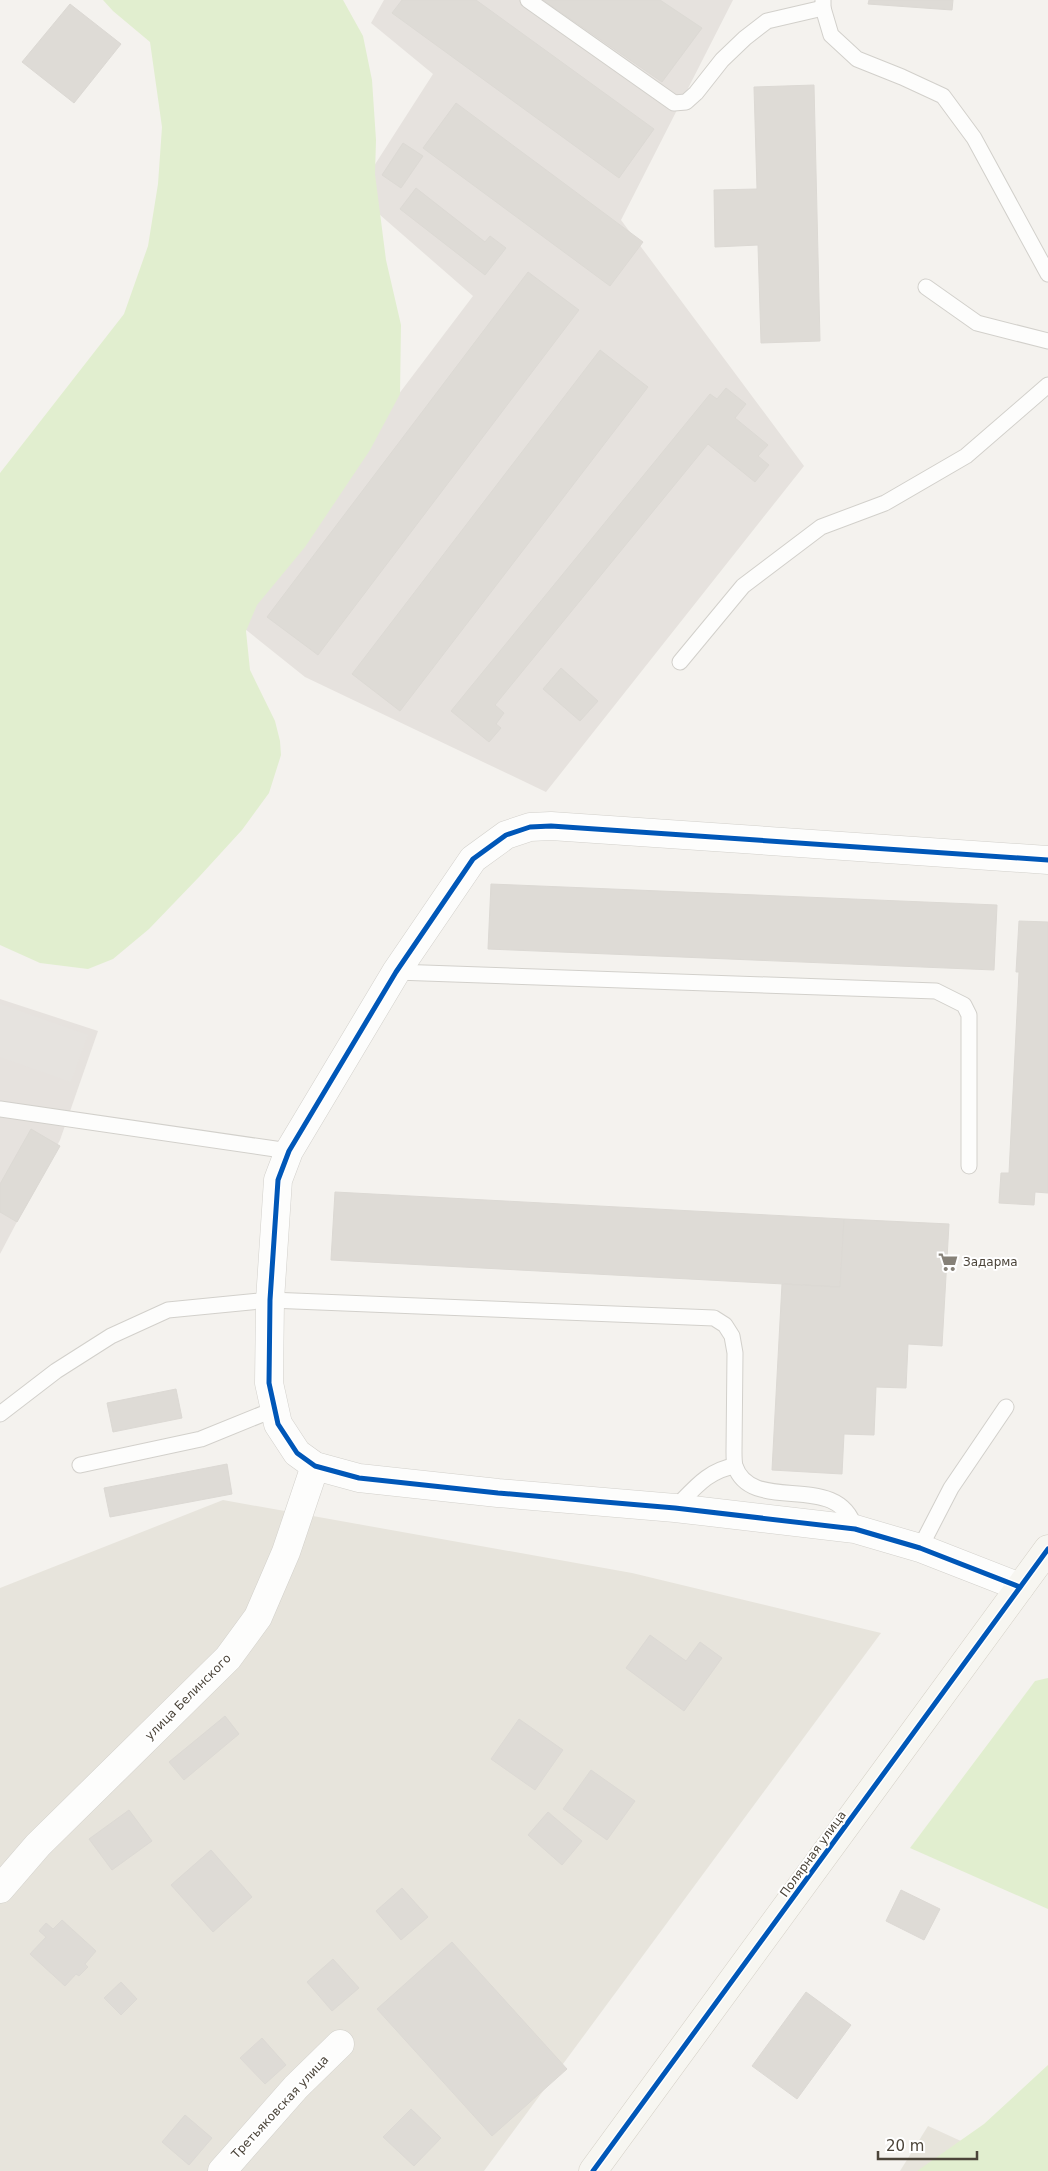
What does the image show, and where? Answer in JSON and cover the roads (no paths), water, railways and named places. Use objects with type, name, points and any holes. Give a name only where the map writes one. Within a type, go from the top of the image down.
[{"type":"street","points":[[1020,1587],[920,1548],[855,1528],[676,1508],[498,1493],[360,1478],[315,1466],[297,1453],[278,1424],[268,1383],[270,1300],[278,1180],[289,1151],[396,972],[473,859],[506,834],[530,827],[551,826],[1048,860]]},
{"type":"street","name":"улица Белинского","points":[[0,1888],[38,1845],[228,1658],[258,1617],[286,1552],[315,1466]]},
{"type":"street","name":"Полярная улица","points":[[594,2171],[1048,1549]]},
{"type":"street","name":"Третьяковская улица","points":[[222,2171],[296,2087],[340,2044]]},
{"type":"lane","points":[[528,0],[674,103],[686,102],[722,60],[745,38],[767,21],[823,4],[832,35],[857,59],[942,96],[974,138],[1048,274]]},
{"type":"lane","points":[[926,287],[977,323],[998,330],[1048,341]]},
{"type":"lane","points":[[680,662],[743,586],[821,527],[885,503],[966,456],[1048,385]]},
{"type":"lane","points":[[396,972],[936,991],[964,1005],[969,1015],[969,1166]]},
{"type":"lane","points":[[0,1109],[289,1151]]},
{"type":"lane","points":[[0,1414],[56,1371],[111,1336],[168,1310],[270,1300],[714,1318],[725,1325],[732,1336],[735,1353],[735,1466],[743,1478],[754,1486],[779,1492],[831,1499],[843,1507],[850,1515],[855,1528]]},
{"type":"lane","points":[[920,1548],[950,1488],[1006,1407]]},
{"type":"lane","points":[[80,1465],[201,1440],[275,1409]]},
{"type":"lane","points":[[676,1508],[706,1478],[718,1470],[735,1466]]},
{"type":"place","name":"Задарма","points":[[948,1262]]}]
